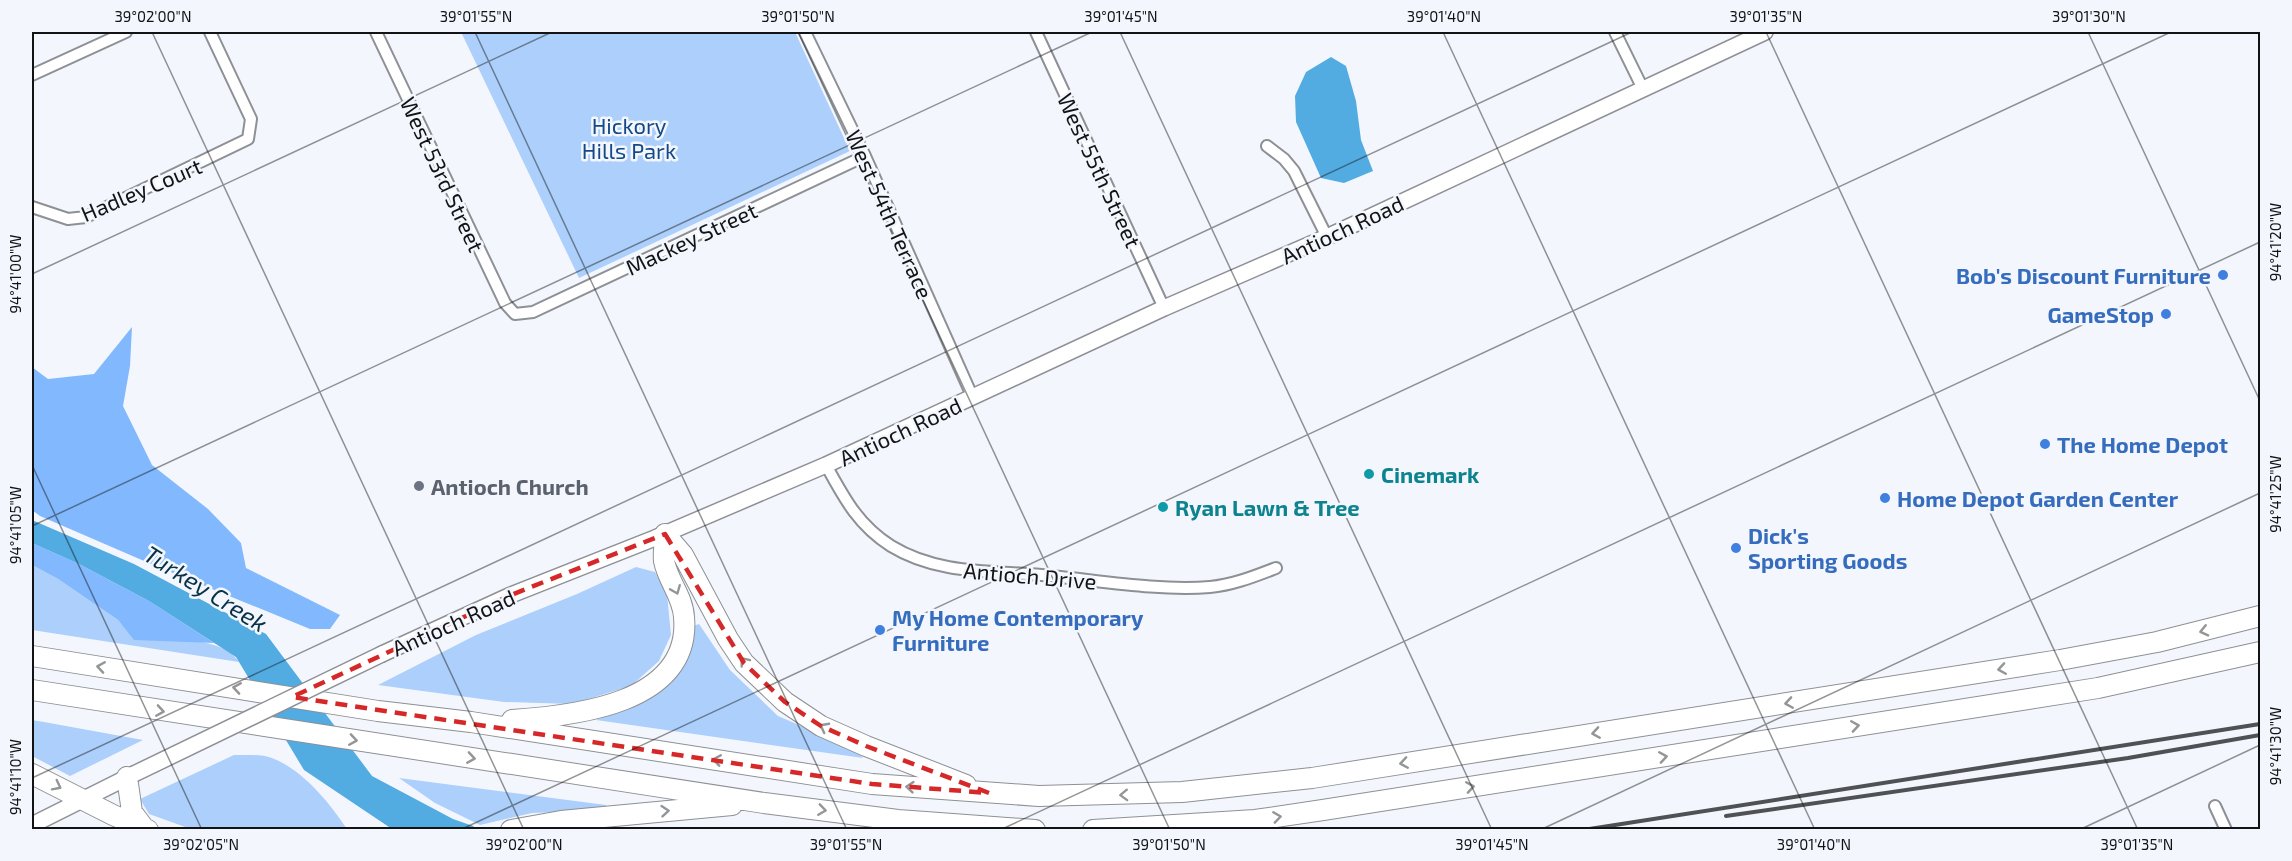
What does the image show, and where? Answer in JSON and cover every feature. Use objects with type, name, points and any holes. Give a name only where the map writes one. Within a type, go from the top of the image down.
[{"type":"highway","points":[[471,722],[564,716],[591,711],[631,697],[660,677],[681,648],[684,632],[684,615],[664,561],[665,534]]},
{"type":"highway","points":[[665,534],[683,555],[728,639],[744,663],[785,702],[821,726],[989,793]]},
{"type":"highway","points":[[32,656],[378,711],[471,722],[872,784],[1050,796],[1182,792],[1312,778],[2060,660],[2157,642],[2260,616]]},
{"type":"highway","points":[[1093,830],[1255,820],[1323,810],[2075,692],[2260,652]]},
{"type":"highway","points":[[32,690],[764,802],[898,820],[1035,830]]},
{"type":"highway","points":[[32,774],[146,829]]},
{"type":"highway","points":[[131,775],[132,812],[146,829]]},
{"type":"highway","points":[[512,830],[561,821],[764,802]]},
{"type":"main road","name":"Antioch Road","points":[[32,825],[382,654],[511,595],[665,534],[826,465],[1164,308],[1327,237],[1766,32]]},
{"type":"street","points":[[32,75],[126,32]]},
{"type":"street","name":"Hadley Court","points":[[32,207],[68,219],[86,217],[248,140],[251,119],[210,32]]},
{"type":"street","name":"West 53rd Street","points":[[376,32],[505,303],[515,314]]},
{"type":"street","name":"West 54th Terrace","points":[[806,32],[865,156],[973,398]]},
{"type":"street","name":"West 55th Street","points":[[1035,32],[1164,308]]},
{"type":"street","points":[[1615,32],[1642,89]]},
{"type":"street","points":[[1267,146],[1284,159],[1293,171],[1327,237]]},
{"type":"street","name":"Mackey Street","points":[[515,314],[533,312],[865,156]]},
{"type":"street","name":"Antioch Drive","points":[[826,465],[846,504],[874,533],[913,557],[953,568],[1184,588],[1229,584],[1276,568]]},
{"type":"street","points":[[2215,806],[2226,830]]},
{"type":"highlighted area","points":[[665,534],[744,663],[785,702],[821,726],[866,746],[989,793],[872,784],[292,697],[511,595]]},
{"type":"green space","name":"Hickory Hills Park","points":[[461,32],[795,32],[850,151],[579,278]]},
{"type":"green space","points":[[32,565],[58,579],[118,620],[134,639],[206,643],[231,653],[239,662],[32,630]]},
{"type":"green space","points":[[636,567],[655,572],[667,594],[671,635],[659,661],[631,686],[572,704],[504,702],[378,685],[476,635]]},
{"type":"green space","points":[[699,624],[730,670],[778,716],[855,749],[863,758],[596,720],[637,704],[663,689],[691,650],[693,626]]},
{"type":"green space","points":[[32,720],[143,740],[70,776],[32,756]]},
{"type":"green space","points":[[234,755],[272,758],[294,770],[324,798],[347,829],[191,829],[149,814],[140,799]]},
{"type":"green space","points":[[399,778],[606,805],[605,810],[532,813],[480,825],[435,803]]},
{"type":"shaded area","points":[[1331,57],[1346,66],[1356,101],[1361,140],[1373,171],[1344,183],[1321,178],[1296,122],[1295,96],[1306,72]]},
{"type":"shaded area","points":[[132,327],[130,366],[123,406],[152,465],[208,509],[241,543],[246,568],[340,615],[330,629],[310,629],[151,564],[40,516],[32,510],[32,367],[48,379],[94,374]]},
{"type":"shaded area","points":[[32,520],[134,564],[266,634],[372,776],[476,829],[392,829],[304,770],[236,657],[149,601],[79,564],[32,543]]},
{"type":"shaded area","points":[[32,543],[79,564],[149,601],[214,643],[134,640],[118,620],[58,579],[32,565]]},
{"type":"railway","points":[[1583,830],[2260,724]]},
{"type":"railway","points":[[1726,816],[2128,758],[2260,735]]},
{"type":"place","name":"Bob's Discount Furniture","points":[[2223,275]]},
{"type":"place","name":"GameStop","points":[[2166,314]]},
{"type":"place","name":"The Home Depot","points":[[2045,444]]},
{"type":"place","name":"Cinemark","points":[[1369,474]]},
{"type":"place","name":"Antioch Church","points":[[419,486]]},
{"type":"place","name":"Home Depot Garden Center","points":[[1885,498]]},
{"type":"place","name":"Ryan Lawn & Tree","points":[[1163,507]]},
{"type":"place","name":"Dick's Sporting Goods","points":[[1736,548]]},
{"type":"place","name":"My Home Contemporary Furniture","points":[[880,630]]},
{"type":"water label","name":"Turkey Creek","points":[[206,588]]}]
